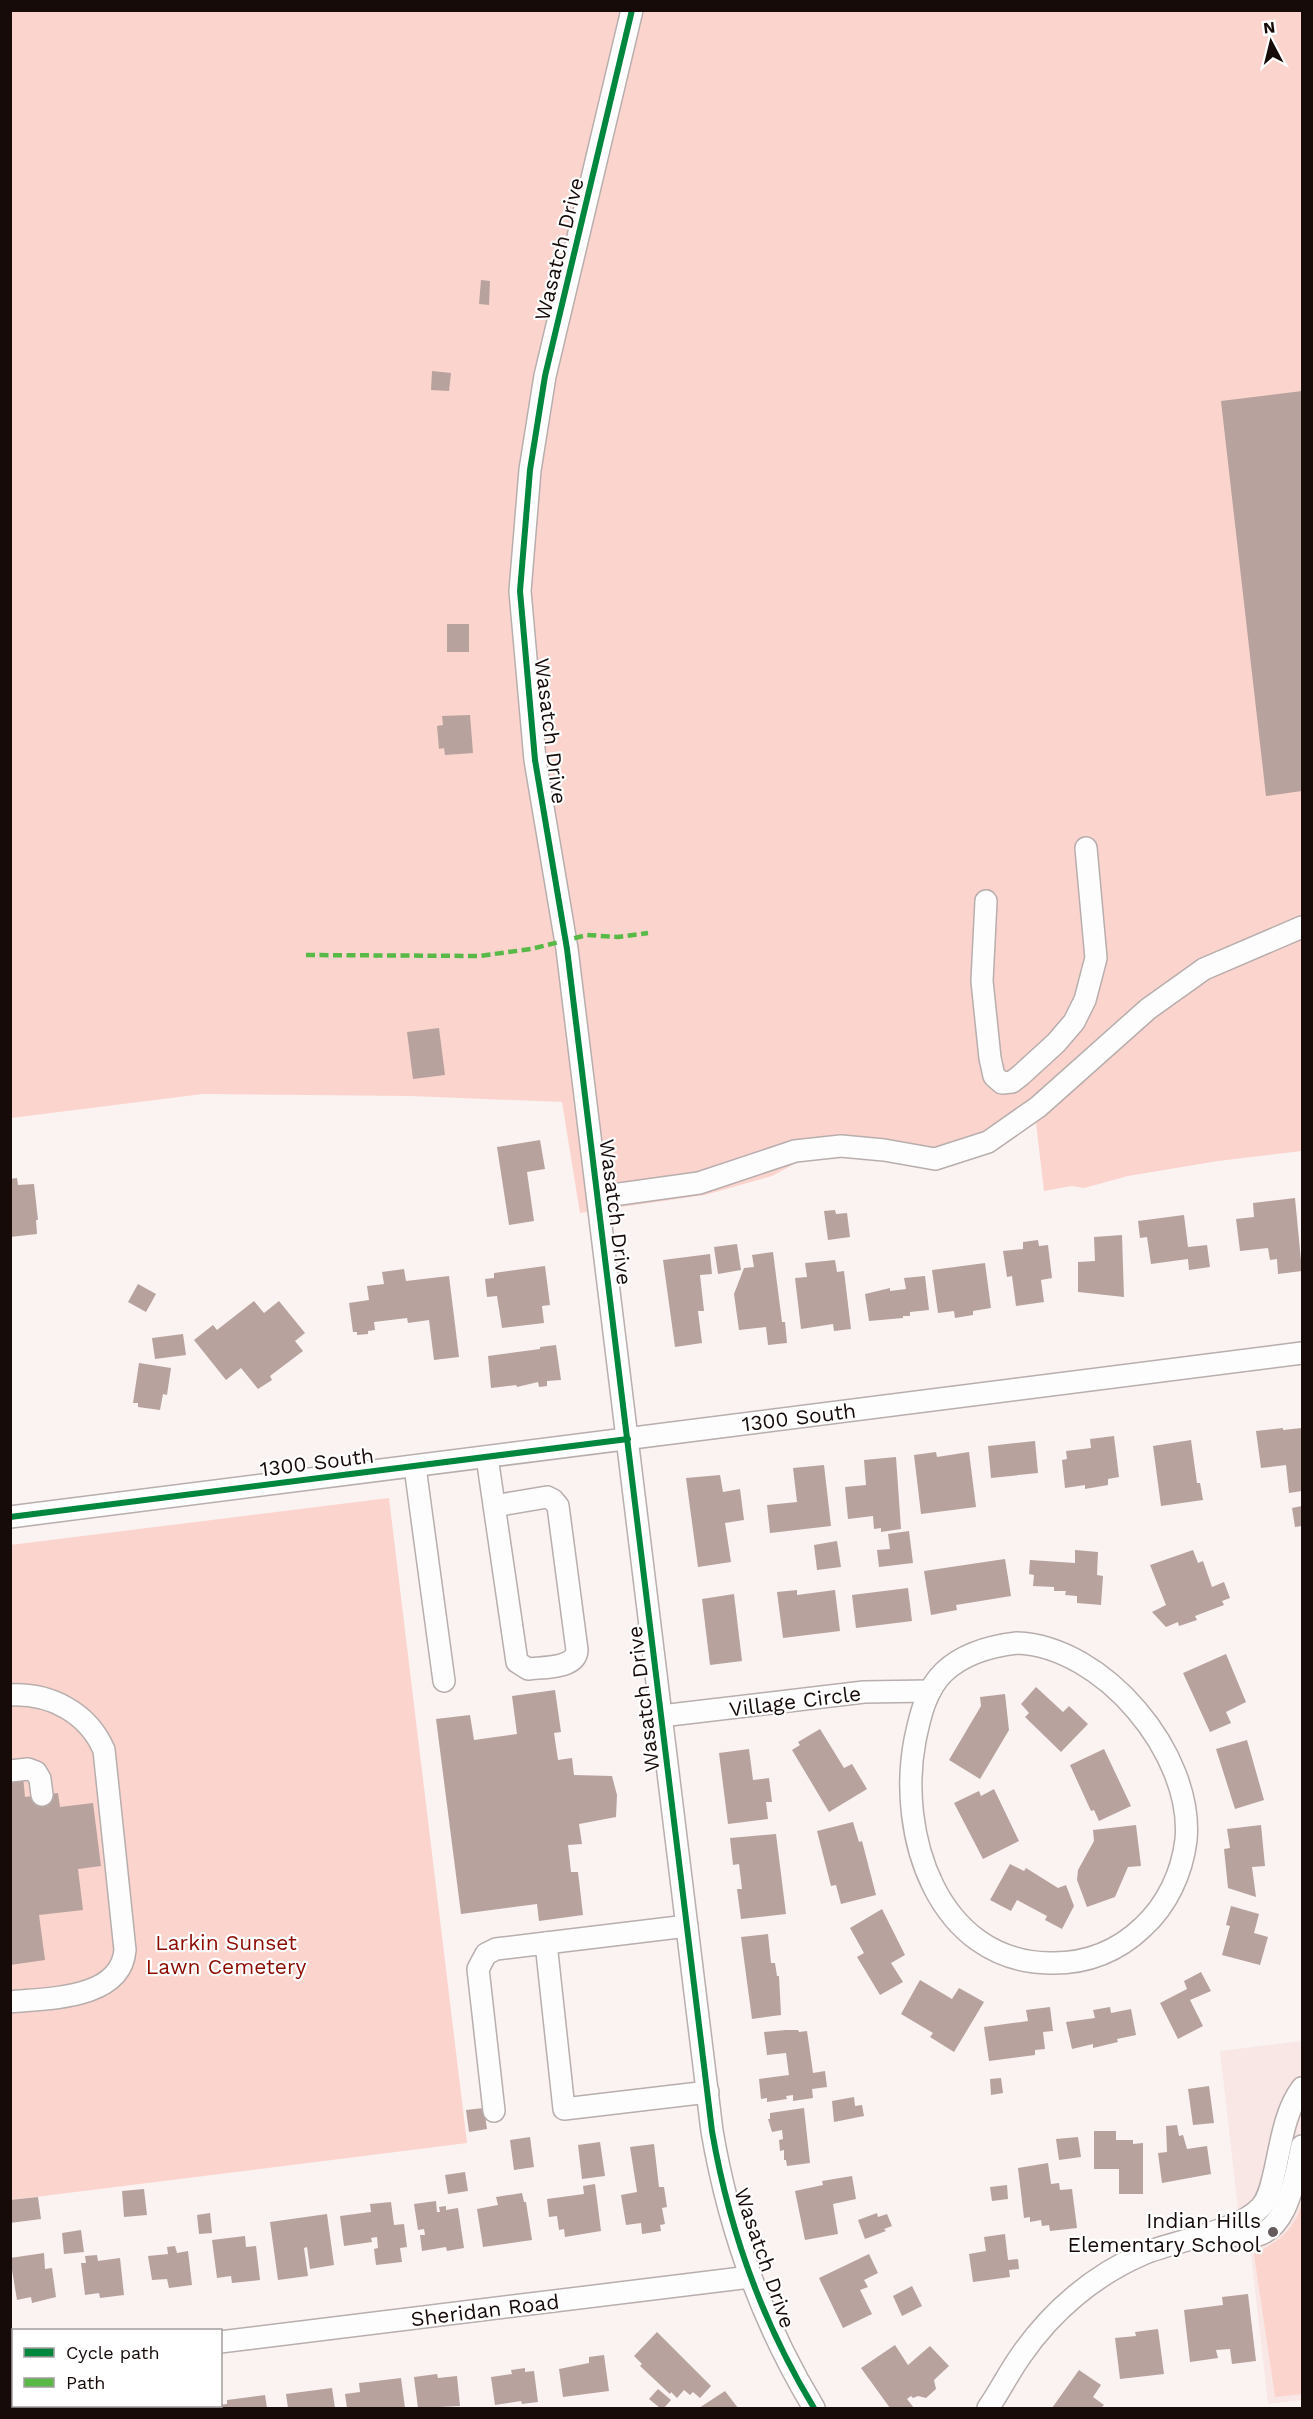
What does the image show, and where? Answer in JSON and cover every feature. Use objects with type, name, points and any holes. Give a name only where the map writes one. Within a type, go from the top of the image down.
[{"type":"street","name":"Wasatch Drive","points":[[632,10],[545,376],[530,470],[520,591],[536,760],[567,949],[712,2131],[723,2192],[750,2277],[783,2353],[814,2409]]},
{"type":"street","points":[[986,902],[982,981],[990,1058],[994,1076],[1002,1083],[1012,1082],[1056,1043],[1074,1022],[1085,1000],[1096,958],[1086,848]]},
{"type":"street","points":[[598,1197],[699,1183],[795,1151],[842,1146],[936,1159],[988,1142],[1038,1107],[1148,1009],[1204,969],[1302,927]]},
{"type":"street","name":"1300 South","points":[[10,1517],[1302,1353]]},
{"type":"street","points":[[487,1457],[494,1506],[517,1662],[528,1669],[572,1662],[577,1657],[577,1650],[558,1506],[547,1497],[494,1506]]},
{"type":"street","points":[[415,1467],[444,1681]]},
{"type":"street","points":[[1037,1643],[1076,1659],[1136,1709],[1154,1734],[1174,1776],[1183,1807],[1186,1839],[1175,1883],[1149,1921],[1129,1940],[1108,1953],[1084,1960],[1061,1964],[1036,1963],[1012,1958],[989,1948],[953,1917],[938,1895],[927,1872],[916,1838],[910,1803],[913,1750],[920,1716],[930,1691],[943,1673],[965,1657],[998,1645],[1037,1643]]},
{"type":"street","name":"Village Circle","points":[[662,1716],[864,1692],[930,1691]]},
{"type":"street","points":[[10,1695],[28,1694],[56,1702],[80,1717],[98,1738],[104,1750],[124,1950],[121,1965],[97,1987],[84,1993],[10,2002]]},
{"type":"street","points":[[10,1771],[28,1769],[36,1772],[42,1795]]},
{"type":"street","points":[[494,2111],[478,1969],[486,1954],[496,1949],[687,1926]]},
{"type":"street","points":[[546,1943],[564,2109],[708,2092]]},
{"type":"street","points":[[988,2409],[1035,2337],[1051,2318],[1086,2288],[1142,2254],[1180,2240],[1223,2230],[1254,2213],[1266,2200],[1288,2114],[1302,2088]]},
{"type":"street","points":[[1223,2230],[1245,2237],[1268,2230],[1275,2223],[1290,2198],[1302,2146]]},
{"type":"street","name":"Sheridan Road","points":[[222,2342],[750,2277]]},
{"type":"shaded area","name":"Indian Hills Elementary School","points":[[1302,2041],[1302,2400],[1268,2404],[1251,2254],[1238,2209],[1220,2051]]},
{"type":"green space","points":[[10,11],[1302,11],[1302,1151],[1218,1161],[1128,1176],[1084,1188],[1072,1186],[1044,1191],[1036,1123],[1001,1142],[874,1159],[831,1157],[798,1162],[772,1176],[705,1195],[580,1213],[562,1102],[410,1096],[203,1094],[11,1118]]},
{"type":"green space","name":"Larkin Sunset Lawn Cemetery","points":[[389,1498],[467,2143],[11,2200],[10,1545]]},
{"type":"green space","points":[[1302,2202],[1302,2394],[1275,2397],[1254,2254],[1285,2234],[1295,2220]]},
{"type":"building","points":[[481,280],[490,281],[489,305],[479,304]]},
{"type":"building","points":[[432,371],[451,373],[449,391],[431,390]]},
{"type":"building","points":[[1302,391],[1302,791],[1266,796],[1221,401]]},
{"type":"building","points":[[447,624],[469,624],[469,652],[447,652]]},
{"type":"building","points":[[470,715],[473,753],[445,755],[444,748],[439,749],[437,726],[443,725],[442,716]]},
{"type":"building","points":[[439,1028],[445,1075],[413,1079],[407,1032]]},
{"type":"building","points":[[540,1140],[545,1169],[527,1172],[534,1221],[509,1225],[497,1147]]},
{"type":"building","points":[[17,1178],[18,1185],[34,1184],[38,1220],[36,1220],[37,1234],[10,1237],[10,1179]]},
{"type":"building","points":[[1295,1198],[1302,1271],[1278,1274],[1277,1259],[1270,1260],[1268,1248],[1240,1251],[1236,1219],[1254,1217],[1253,1203]]},
{"type":"building","points":[[835,1210],[836,1214],[847,1213],[850,1237],[828,1240],[824,1211]]},
{"type":"building","points":[[1184,1215],[1188,1247],[1207,1245],[1210,1267],[1189,1270],[1188,1259],[1151,1264],[1147,1237],[1140,1238],[1138,1221]]},
{"type":"building","points":[[1122,1235],[1124,1297],[1078,1292],[1078,1262],[1095,1261],[1094,1237]]},
{"type":"building","points":[[1038,1240],[1039,1246],[1048,1245],[1052,1278],[1041,1280],[1044,1302],[1016,1306],[1012,1276],[1007,1277],[1003,1251],[1023,1249],[1023,1242]]},
{"type":"building","points":[[737,1244],[741,1270],[718,1274],[714,1247]]},
{"type":"building","points":[[773,1252],[787,1343],[768,1345],[766,1327],[739,1330],[734,1294],[744,1268],[754,1267],[752,1255]]},
{"type":"building","points":[[710,1254],[712,1274],[700,1275],[704,1311],[698,1311],[702,1343],[675,1347],[663,1260]]},
{"type":"building","points":[[835,1260],[837,1272],[844,1271],[851,1329],[834,1331],[833,1324],[801,1329],[795,1278],[807,1277],[805,1263]]},
{"type":"building","points":[[985,1263],[991,1308],[973,1311],[973,1315],[955,1318],[954,1311],[938,1313],[932,1270]]},
{"type":"building","points":[[545,1266],[550,1305],[542,1306],[544,1323],[502,1328],[497,1296],[487,1297],[485,1279],[494,1278],[494,1273]]},
{"type":"building","points":[[404,1269],[406,1281],[449,1276],[459,1357],[434,1360],[429,1320],[408,1323],[407,1318],[374,1322],[375,1330],[368,1331],[368,1334],[357,1335],[357,1332],[353,1332],[349,1303],[369,1300],[367,1286],[384,1284],[382,1272]]},
{"type":"building","points":[[925,1276],[929,1310],[910,1312],[910,1316],[903,1316],[903,1318],[869,1321],[865,1294],[890,1288],[890,1291],[906,1289],[904,1278]]},
{"type":"building","points":[[138,1284],[156,1294],[146,1312],[128,1302]]},
{"type":"building","points":[[254,1301],[264,1313],[279,1301],[305,1333],[295,1341],[303,1351],[270,1376],[272,1380],[258,1389],[241,1368],[226,1380],[194,1340],[213,1325],[217,1330]]},
{"type":"building","points":[[183,1334],[186,1355],[155,1359],[152,1338]]},
{"type":"building","points":[[556,1345],[561,1380],[547,1381],[547,1386],[539,1387],[538,1382],[517,1387],[516,1385],[491,1388],[488,1356]]},
{"type":"building","points":[[139,1363],[171,1368],[167,1395],[163,1394],[160,1410],[138,1407],[138,1403],[133,1403]]},
{"type":"building","points":[[1283,1428],[1283,1430],[1302,1428],[1302,1491],[1289,1493],[1286,1465],[1261,1468],[1256,1431]]},
{"type":"building","points":[[1114,1436],[1119,1477],[1108,1479],[1108,1485],[1085,1489],[1085,1485],[1065,1488],[1062,1460],[1067,1459],[1066,1451],[1091,1448],[1090,1439]]},
{"type":"building","points":[[1191,1440],[1197,1483],[1200,1483],[1203,1500],[1161,1506],[1153,1446]]},
{"type":"building","points":[[1035,1441],[1038,1473],[991,1478],[988,1446]]},
{"type":"building","points":[[936,1452],[937,1457],[969,1452],[976,1507],[921,1514],[914,1455]]},
{"type":"building","points":[[896,1457],[901,1529],[881,1532],[881,1528],[874,1529],[873,1516],[848,1519],[845,1487],[866,1485],[864,1460]]},
{"type":"building","points":[[824,1465],[831,1526],[770,1533],[767,1505],[797,1502],[793,1468]]},
{"type":"building","points":[[720,1475],[723,1492],[740,1489],[744,1520],[725,1523],[731,1562],[698,1567],[686,1478]]},
{"type":"building","points":[[1302,1506],[1302,1526],[1295,1527],[1292,1508]]},
{"type":"building","points":[[909,1531],[913,1563],[879,1567],[877,1550],[890,1549],[888,1534]]},
{"type":"building","points":[[837,1541],[841,1567],[817,1570],[814,1545]]},
{"type":"building","points":[[1075,1550],[1098,1552],[1097,1575],[1103,1576],[1101,1605],[1077,1603],[1077,1596],[1065,1595],[1066,1591],[1054,1591],[1054,1587],[1033,1586],[1034,1575],[1029,1574],[1030,1560],[1075,1563]]},
{"type":"building","points":[[1193,1550],[1198,1563],[1203,1561],[1212,1587],[1224,1582],[1230,1598],[1222,1601],[1224,1605],[1195,1616],[1197,1620],[1179,1626],[1178,1622],[1166,1627],[1152,1612],[1166,1605],[1150,1565]]},
{"type":"building","points":[[1005,1559],[1011,1596],[956,1605],[957,1610],[931,1615],[924,1571]]},
{"type":"building","points":[[908,1588],[912,1621],[856,1628],[852,1595]]},
{"type":"building","points":[[797,1590],[797,1595],[835,1590],[840,1631],[783,1638],[777,1592]]},
{"type":"building","points":[[734,1594],[742,1661],[710,1665],[702,1599]]},
{"type":"building","points":[[1226,1654],[1246,1702],[1226,1712],[1231,1723],[1210,1732],[1183,1673]]},
{"type":"building","points":[[1036,1687],[1063,1712],[1069,1706],[1088,1724],[1061,1752],[1025,1717],[1029,1713],[1021,1704]]},
{"type":"building","points":[[555,1690],[561,1732],[554,1733],[558,1760],[572,1758],[574,1775],[612,1776],[617,1795],[616,1817],[579,1824],[582,1844],[568,1845],[571,1872],[578,1872],[583,1915],[539,1921],[537,1904],[461,1914],[436,1719],[470,1715],[474,1740],[517,1734],[512,1696]]},
{"type":"building","points":[[1005,1694],[1009,1730],[980,1779],[949,1760],[981,1706],[980,1697]]},
{"type":"building","points":[[820,1729],[844,1768],[852,1764],[867,1789],[829,1812],[792,1750],[800,1745],[798,1742]]},
{"type":"building","points":[[1247,1740],[1264,1800],[1235,1809],[1216,1749]]},
{"type":"building","points":[[749,1749],[753,1780],[769,1778],[772,1802],[766,1802],[768,1819],[728,1824],[719,1753]]},
{"type":"building","points":[[1104,1749],[1131,1806],[1099,1821],[1094,1810],[1091,1811],[1070,1765]]},
{"type":"building","points":[[23,1776],[25,1797],[58,1793],[60,1807],[93,1803],[101,1866],[78,1869],[83,1910],[39,1915],[45,1960],[10,1965],[10,1778]]},
{"type":"building","points":[[994,1789],[1019,1841],[983,1859],[954,1803],[979,1791],[981,1796]]},
{"type":"building","points":[[853,1822],[859,1842],[862,1841],[876,1895],[841,1904],[836,1885],[831,1886],[817,1831]]},
{"type":"building","points":[[1136,1825],[1141,1866],[1128,1867],[1115,1897],[1087,1907],[1077,1880],[1078,1870],[1094,1841],[1093,1830]]},
{"type":"building","points":[[1261,1825],[1265,1866],[1252,1867],[1256,1897],[1228,1888],[1224,1849],[1230,1848],[1227,1829]]},
{"type":"building","points":[[776,1834],[786,1914],[741,1919],[737,1889],[742,1889],[739,1864],[733,1865],[730,1838]]},
{"type":"building","points":[[1010,1864],[1024,1871],[1026,1868],[1058,1888],[1066,1885],[1074,1906],[1062,1929],[1045,1920],[1047,1916],[1017,1900],[1011,1911],[990,1900]]},
{"type":"building","points":[[1231,1906],[1259,1914],[1254,1933],[1268,1937],[1260,1965],[1222,1955],[1230,1926],[1226,1925]]},
{"type":"building","points":[[882,1909],[905,1955],[891,1963],[903,1982],[880,1995],[857,1957],[864,1953],[850,1928]]},
{"type":"building","points":[[768,1934],[771,1963],[775,1963],[777,1976],[779,1976],[781,2015],[752,2019],[741,1937]]},
{"type":"building","points":[[1201,1972],[1211,1991],[1190,2000],[1203,2026],[1178,2039],[1160,2003],[1187,1989],[1184,1981]]},
{"type":"building","points":[[920,1980],[952,1999],[959,1988],[984,2002],[954,2052],[930,2037],[933,2033],[901,2014]]},
{"type":"building","points":[[1050,2007],[1053,2031],[1043,2032],[1045,2049],[1035,2050],[1035,2055],[989,2061],[984,2027],[1028,2021],[1026,2010]]},
{"type":"building","points":[[1110,2007],[1111,2013],[1131,2009],[1136,2035],[1093,2048],[1093,2044],[1072,2049],[1066,2022],[1095,2018],[1093,2010]]},
{"type":"building","points":[[807,2031],[813,2073],[825,2071],[827,2087],[812,2089],[813,2098],[793,2101],[793,2095],[786,2096],[787,2099],[767,2102],[767,2098],[761,2099],[759,2079],[789,2075],[786,2053],[767,2055],[764,2032]]},
{"type":"building","points":[[1001,2078],[1003,2093],[991,2095],[990,2079]]},
{"type":"building","points":[[1209,2086],[1214,2123],[1193,2125],[1188,2089]]},
{"type":"building","points":[[854,2097],[855,2106],[862,2105],[864,2116],[834,2122],[832,2101]]},
{"type":"building","points":[[484,2108],[487,2129],[469,2132],[466,2110]]},
{"type":"building","points":[[804,2108],[810,2163],[787,2166],[784,2160],[784,2150],[780,2151],[779,2140],[783,2139],[782,2130],[772,2132],[768,2119],[770,2119],[770,2113]]},
{"type":"building","points":[[1177,2125],[1179,2136],[1183,2135],[1187,2149],[1207,2146],[1211,2174],[1162,2183],[1158,2153],[1167,2152],[1166,2126]]},
{"type":"building","points":[[1094,2131],[1116,2131],[1116,2140],[1133,2140],[1133,2144],[1143,2143],[1143,2194],[1119,2194],[1119,2169],[1094,2169]]},
{"type":"building","points":[[530,2137],[534,2167],[514,2170],[510,2140]]},
{"type":"building","points":[[1078,2137],[1081,2157],[1059,2160],[1056,2139]]},
{"type":"building","points":[[600,2142],[605,2176],[582,2179],[578,2145]]},
{"type":"building","points":[[654,2144],[659,2187],[664,2187],[667,2207],[662,2208],[665,2224],[660,2225],[661,2231],[642,2234],[641,2223],[626,2225],[621,2195],[637,2192],[630,2147]]},
{"type":"building","points":[[1048,2163],[1051,2184],[1059,2183],[1060,2190],[1072,2189],[1077,2228],[1050,2231],[1049,2225],[1042,2226],[1041,2220],[1030,2222],[1030,2217],[1024,2218],[1018,2168]]},
{"type":"building","points":[[465,2172],[468,2191],[448,2194],[445,2175]]},
{"type":"building","points":[[852,2176],[856,2199],[833,2204],[838,2234],[805,2240],[795,2191],[823,2185],[822,2181]]},
{"type":"building","points":[[595,2184],[601,2231],[565,2237],[564,2229],[559,2230],[557,2216],[549,2217],[547,2199],[584,2194],[583,2186]]},
{"type":"building","points":[[1007,2185],[1008,2199],[992,2201],[990,2187]]},
{"type":"building","points":[[144,2189],[147,2215],[124,2217],[122,2191]]},
{"type":"building","points":[[522,2193],[524,2202],[526,2202],[532,2240],[483,2247],[477,2209],[498,2205],[496,2197]]},
{"type":"building","points":[[38,2197],[41,2219],[10,2223],[10,2200]]},
{"type":"building","points":[[436,2201],[437,2212],[440,2212],[439,2207],[446,2206],[446,2210],[458,2208],[464,2248],[447,2251],[446,2247],[422,2251],[420,2235],[425,2235],[424,2229],[418,2230],[414,2204]]},
{"type":"building","points":[[391,2202],[394,2225],[404,2224],[407,2247],[400,2248],[402,2262],[376,2265],[374,2249],[378,2248],[377,2237],[371,2238],[372,2242],[344,2246],[340,2216],[371,2212],[370,2204]]},
{"type":"building","points":[[210,2213],[212,2233],[199,2234],[197,2215]]},
{"type":"building","points":[[877,2213],[878,2217],[887,2214],[892,2226],[884,2229],[886,2231],[865,2239],[858,2220]]},
{"type":"building","points":[[327,2214],[334,2265],[310,2269],[307,2247],[304,2248],[308,2276],[278,2280],[270,2222]]},
{"type":"building","points":[[81,2230],[84,2252],[64,2254],[62,2233]]},
{"type":"building","points":[[1005,2234],[1008,2260],[1018,2259],[1019,2269],[1009,2270],[1010,2277],[973,2282],[969,2254],[986,2251],[984,2237]]},
{"type":"building","points":[[245,2236],[246,2247],[256,2246],[260,2280],[232,2283],[231,2276],[217,2278],[212,2240]]},
{"type":"building","points":[[175,2246],[177,2253],[188,2251],[192,2285],[169,2288],[167,2279],[152,2280],[148,2256],[168,2254],[167,2247]]},
{"type":"building","points":[[44,2253],[45,2269],[52,2268],[56,2297],[32,2303],[31,2297],[17,2300],[10,2258]]},
{"type":"building","points":[[869,2254],[878,2273],[864,2280],[868,2287],[860,2290],[872,2314],[843,2328],[819,2278]]},
{"type":"building","points":[[97,2255],[98,2261],[120,2258],[124,2295],[100,2298],[99,2293],[85,2295],[81,2263],[86,2263],[85,2256]]},
{"type":"building","points":[[912,2286],[922,2306],[902,2316],[893,2296]]},
{"type":"building","points":[[1248,2294],[1256,2361],[1232,2364],[1230,2349],[1216,2350],[1218,2358],[1190,2362],[1184,2310],[1223,2305],[1222,2297]]},
{"type":"building","points":[[1158,2329],[1164,2374],[1120,2379],[1115,2338],[1136,2336],[1135,2332]]},
{"type":"building","points":[[657,2332],[711,2386],[700,2398],[693,2392],[690,2395],[684,2390],[677,2398],[640,2366],[642,2364],[634,2356]]},
{"type":"building","points":[[895,2345],[908,2365],[930,2346],[949,2366],[934,2380],[936,2389],[926,2398],[911,2396],[907,2399],[914,2408],[890,2408],[861,2368]]},
{"type":"building","points":[[604,2355],[609,2391],[563,2397],[559,2369],[589,2363],[589,2357]]},
{"type":"building","points":[[525,2368],[525,2372],[534,2371],[538,2402],[522,2404],[521,2401],[495,2405],[491,2377],[512,2374],[511,2370]]},
{"type":"building","points":[[1079,2370],[1101,2385],[1093,2397],[1104,2405],[1101,2408],[1052,2408]]},
{"type":"building","points":[[437,2374],[438,2378],[457,2376],[460,2406],[418,2408],[414,2377]]},
{"type":"building","points":[[401,2378],[405,2408],[347,2408],[345,2394],[360,2392],[359,2383]]},
{"type":"building","points":[[332,2388],[335,2408],[288,2408],[286,2394]]},
{"type":"building","points":[[658,2389],[671,2400],[664,2408],[660,2408],[649,2399]]},
{"type":"building","points":[[725,2391],[738,2408],[699,2408]]},
{"type":"building","points":[[265,2395],[267,2408],[210,2407],[222,2407],[222,2405],[227,2404],[227,2400]]},
{"type":"marked path","points":[[306,955],[479,956],[531,949],[587,935],[618,937],[648,933]]},
{"type":"cycle path","points":[[632,10],[545,376],[530,470],[520,591],[535,760],[567,949],[712,2131],[728,2204],[750,2274],[763,2309],[814,2408]]},
{"type":"cycle path","points":[[10,1517],[628,1439]]},
{"type":"place","name":"Indian Hills Elementary School","points":[[1273,2232]]}]
